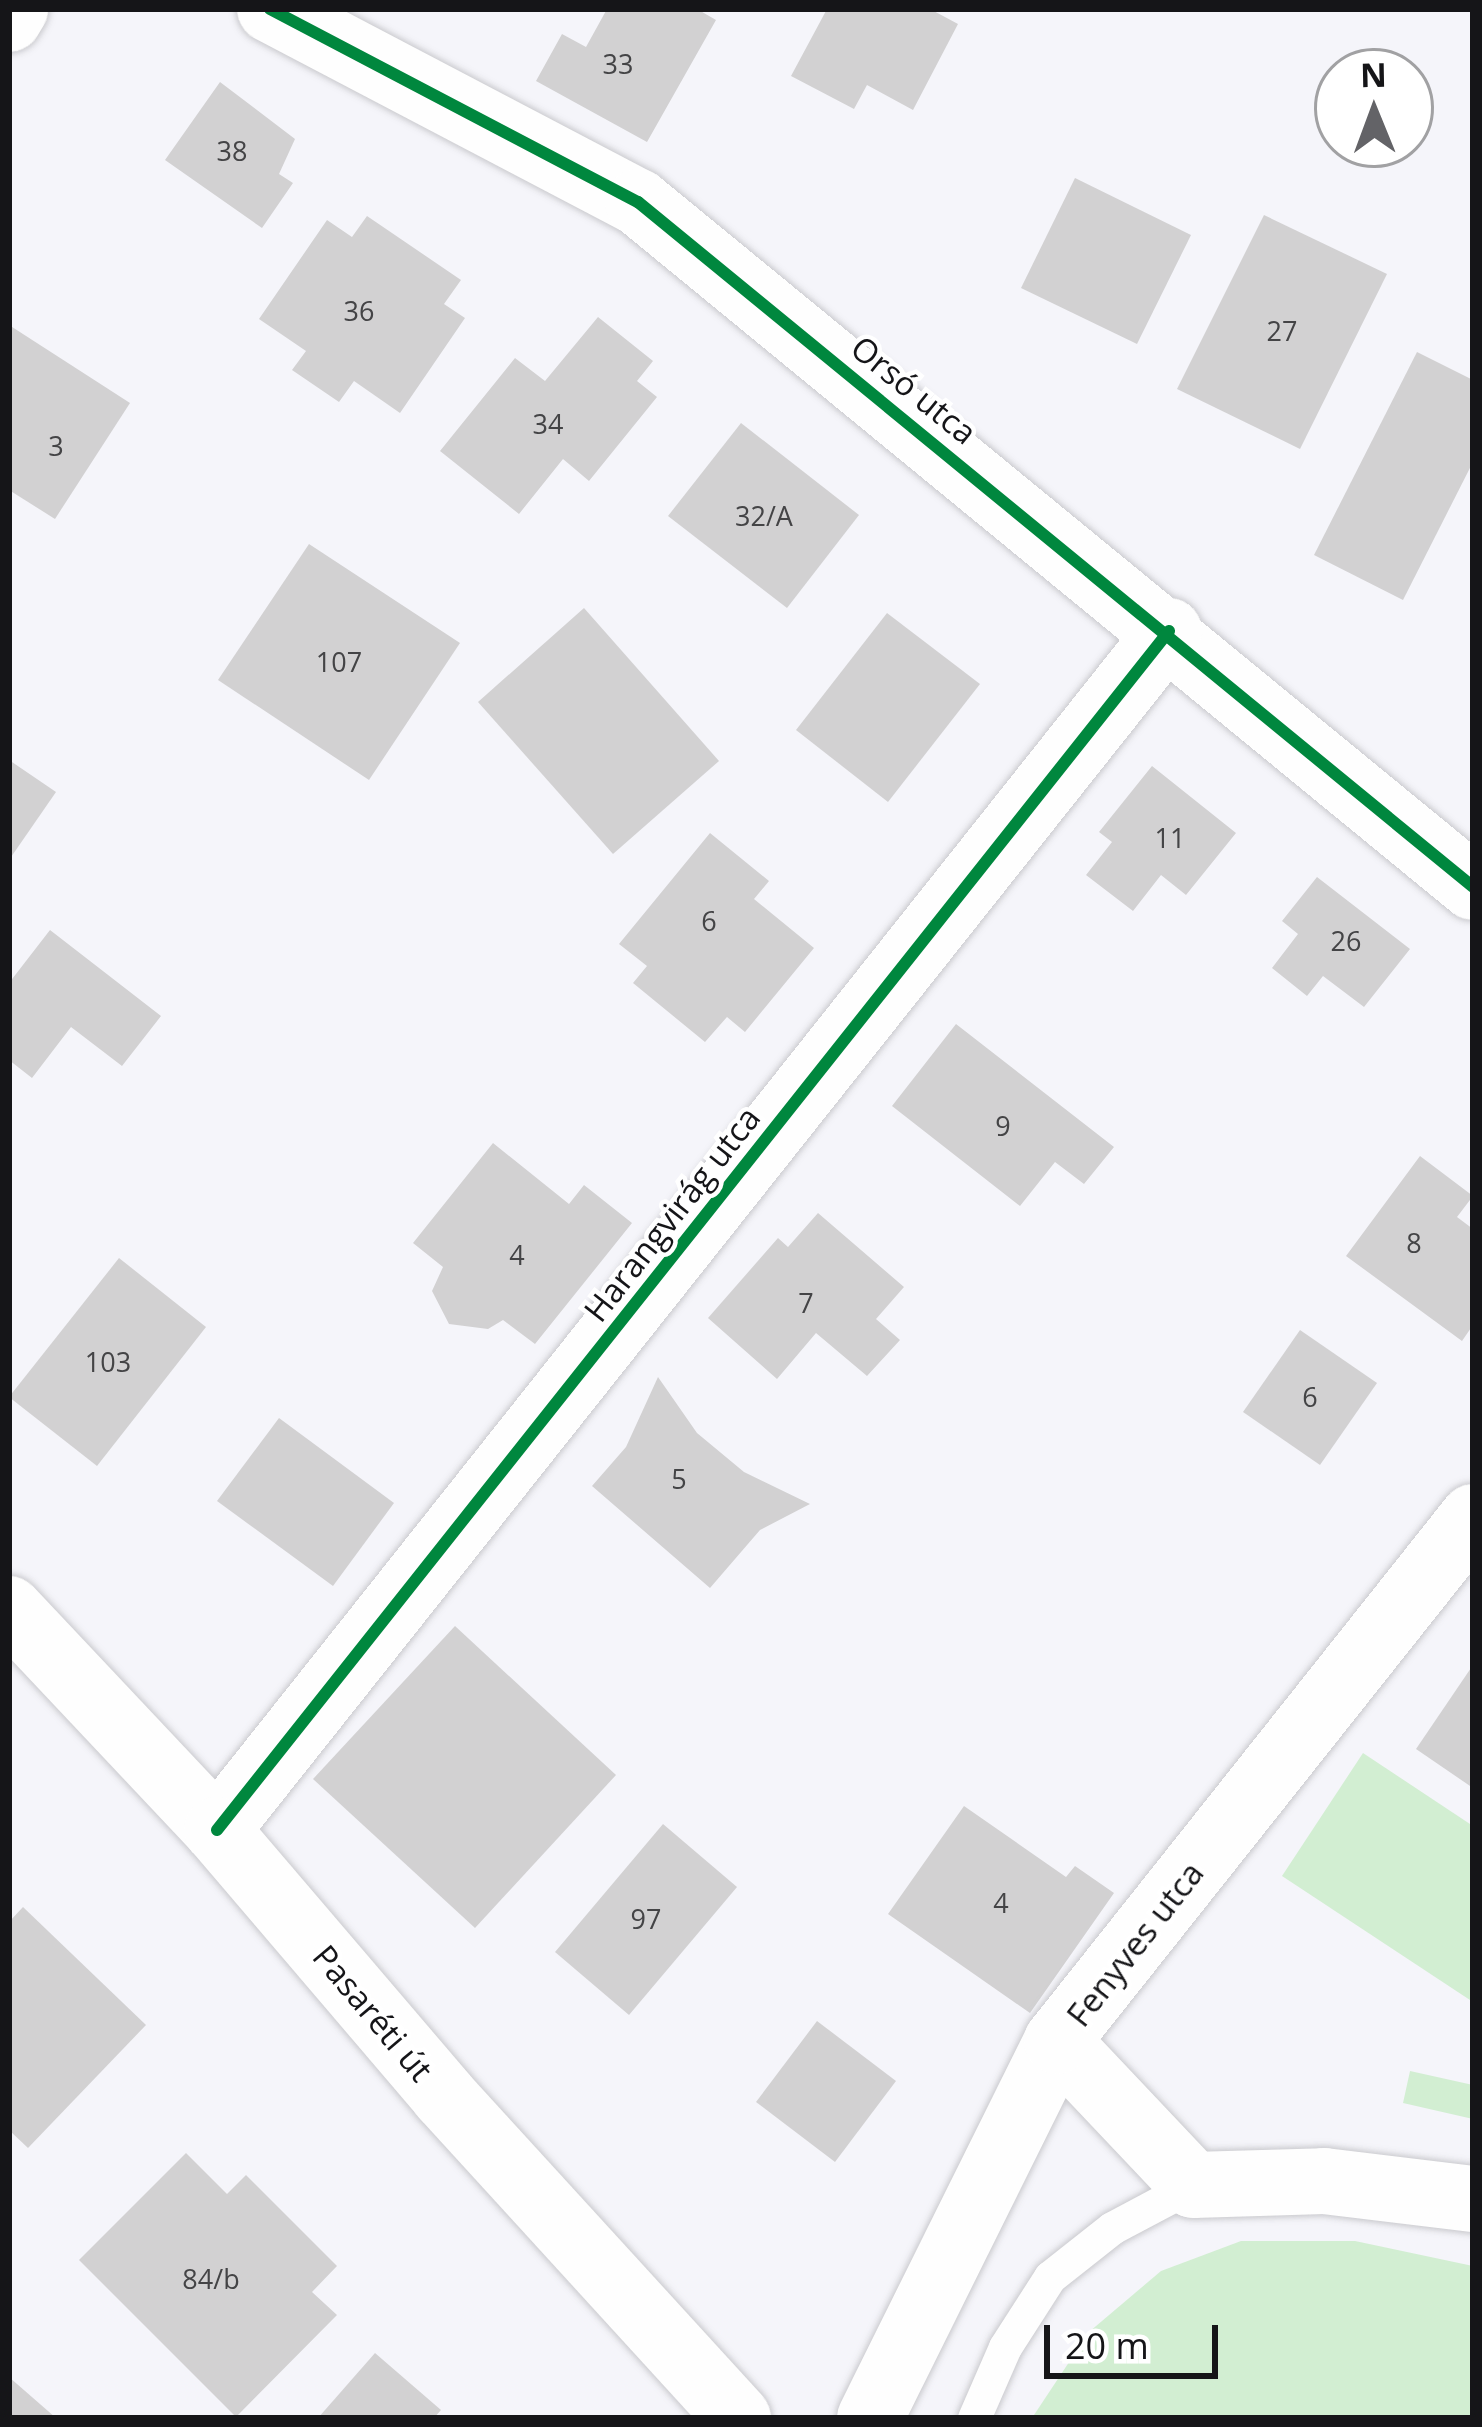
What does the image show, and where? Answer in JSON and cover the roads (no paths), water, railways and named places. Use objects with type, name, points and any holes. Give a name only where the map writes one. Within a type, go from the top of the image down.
[{"type":"street","points":[[9,19],[15,9]]},
{"type":"street","name":"Orsó utca","points":[[270,9],[638,202],[1169,631],[1473,887]]},
{"type":"street","name":"Harangvirág utca","points":[[218,1830],[1169,631]]},
{"type":"street","name":"Fenyves utca","points":[[869,2418],[1058,2042],[1473,1517]]},
{"type":"street","name":"Pasaréti út","points":[[9,1609],[218,1830],[443,2096],[738,2418]]},
{"type":"street","points":[[1058,2042],[1192,2185],[1324,2182],[1473,2199]]},
{"type":"lane","points":[[974,2418],[1005,2347],[1051,2277],[1112,2228],[1192,2185]]}]
